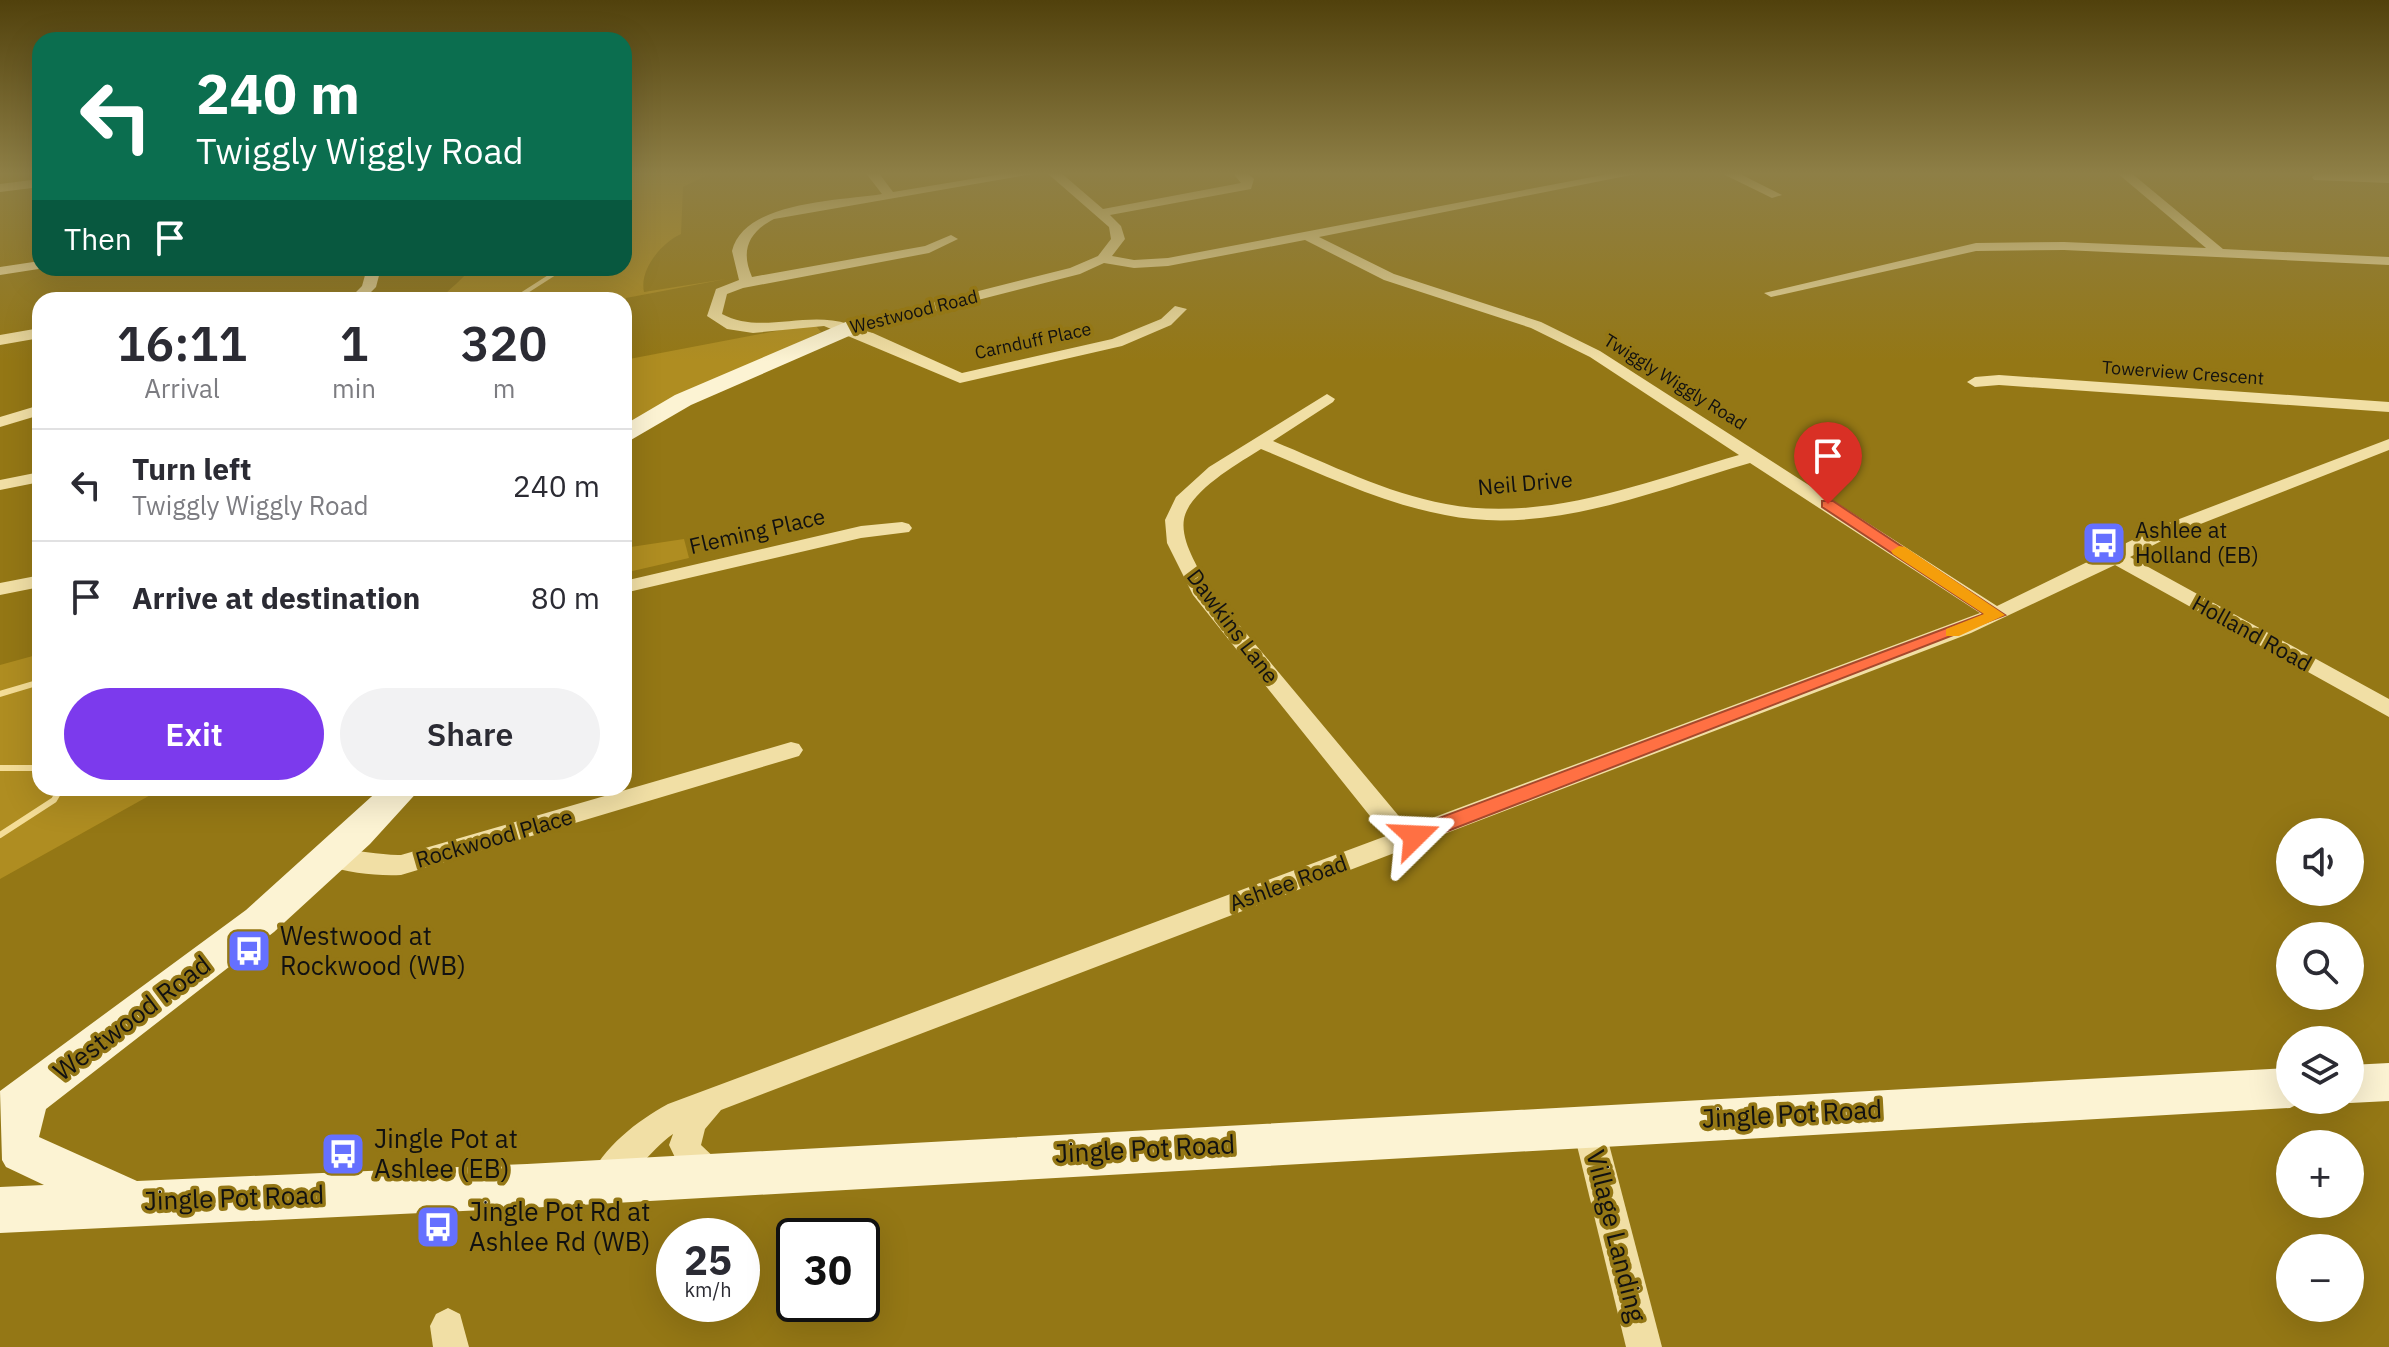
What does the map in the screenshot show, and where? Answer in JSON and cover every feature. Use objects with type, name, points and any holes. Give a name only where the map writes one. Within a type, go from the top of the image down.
[{"type":"street","points":[[747,235],[737,255],[747,281]]},
{"type":"street","points":[[1103,259],[1118,239],[1117,235]]},
{"type":"street","points":[[1103,259],[1160,263],[1305,235]]},
{"type":"street","name":"Twiggly Wiggly Road","points":[[1305,235],[1389,277],[1510,316],[1565,338],[1754,456],[1997,615]]},
{"type":"street","points":[[2198,235],[2223,256]]},
{"type":"street","points":[[848,328],[818,320],[753,328],[721,323],[714,316],[717,298],[729,287],[747,281],[929,249],[951,239]]},
{"type":"street","points":[[1771,293],[1976,247],[2064,246],[2223,256],[2389,261]]},
{"type":"street","name":"Westwood Road","points":[[632,431],[683,400],[848,328],[1067,273],[1103,259]]},
{"type":"street","points":[[0,271],[32,266]]},
{"type":"street","name":"Carnduff Place","points":[[848,328],[960,378],[1117,343],[1166,322],[1180,309]]},
{"type":"street","points":[[0,340],[32,334]]},
{"type":"street","name":"Towerview Crescent","points":[[1975,382],[1999,380],[2389,407]]},
{"type":"street","name":"Dawkins Lane","points":[[1327,399],[1215,471],[1183,501],[1174,520],[1177,543],[1200,591],[1404,840]]},
{"type":"street","points":[[0,422],[32,412]]},
{"type":"street","name":"Neil Drive","points":[[1260,442],[1409,500],[1475,514],[1507,514],[1575,505],[1754,456]]},
{"type":"street","name":"Ashlee Road","points":[[604,1181],[628,1149],[684,1111],[1997,615],[2213,510],[2389,444]]},
{"type":"street","points":[[0,485],[32,479]]},
{"type":"street","name":"Fleming Place","points":[[632,585],[861,532],[902,528]]},
{"type":"street","name":"Holland Road","points":[[2115,557],[2389,709]]},
{"type":"street","points":[[0,589],[32,583]]},
{"type":"street","name":"Rockwood Place","points":[[333,858],[376,866],[401,865],[791,750]]},
{"type":"street","name":"Westwood Road","points":[[15,1106],[166,993],[333,858],[395,796]]},
{"type":"street","points":[[2364,1083],[2389,1082]]},
{"type":"street","name":"Jingle Pot Road","points":[[0,1210],[604,1181],[2276,1089]]},
{"type":"street","points":[[709,1174],[693,1162],[685,1145],[692,1122],[714,1099]]},
{"type":"street","points":[[15,1106],[14,1141],[22,1152],[132,1202]]},
{"type":"street","name":"Village Landing","points":[[1588,1125],[1644,1347]]},
{"type":"shaded area","points":[[632,235],[679,235],[666,244],[648,266],[644,292],[726,279],[632,297],[632,292],[447,292],[463,277],[632,276]]},
{"type":"shaded area","points":[[802,326],[816,326],[821,332],[632,421],[632,358]]},
{"type":"shaded area","points":[[684,539],[689,558],[632,571],[632,547]]},
{"type":"shaded area","points":[[32,656],[32,796],[149,796],[0,879],[0,665]]},
{"type":"waterway","points":[[526,292],[550,276]]},
{"type":"waterway","points":[[0,694],[32,684]]},
{"type":"waterway","points":[[0,768],[32,768]]},
{"type":"waterway","points":[[0,835],[56,796]]},
{"type":"slow traffic","points":[[1899,551],[1997,615],[1952,633]]},
{"type":"place","name":"Ashlee at Holland (EB)","points":[[2104,543]]},
{"type":"place","name":"Westwood at Rockwood (WB)","points":[[249,951]]},
{"type":"place","name":"Jingle Pot at Ashlee (EB)","points":[[343,1154]]},
{"type":"place","name":"Jingle Pot Rd at Ashlee Rd (WB)","points":[[438,1227]]},
{"type":"route","points":[[1415,836],[1997,615],[1828,504]]}]
